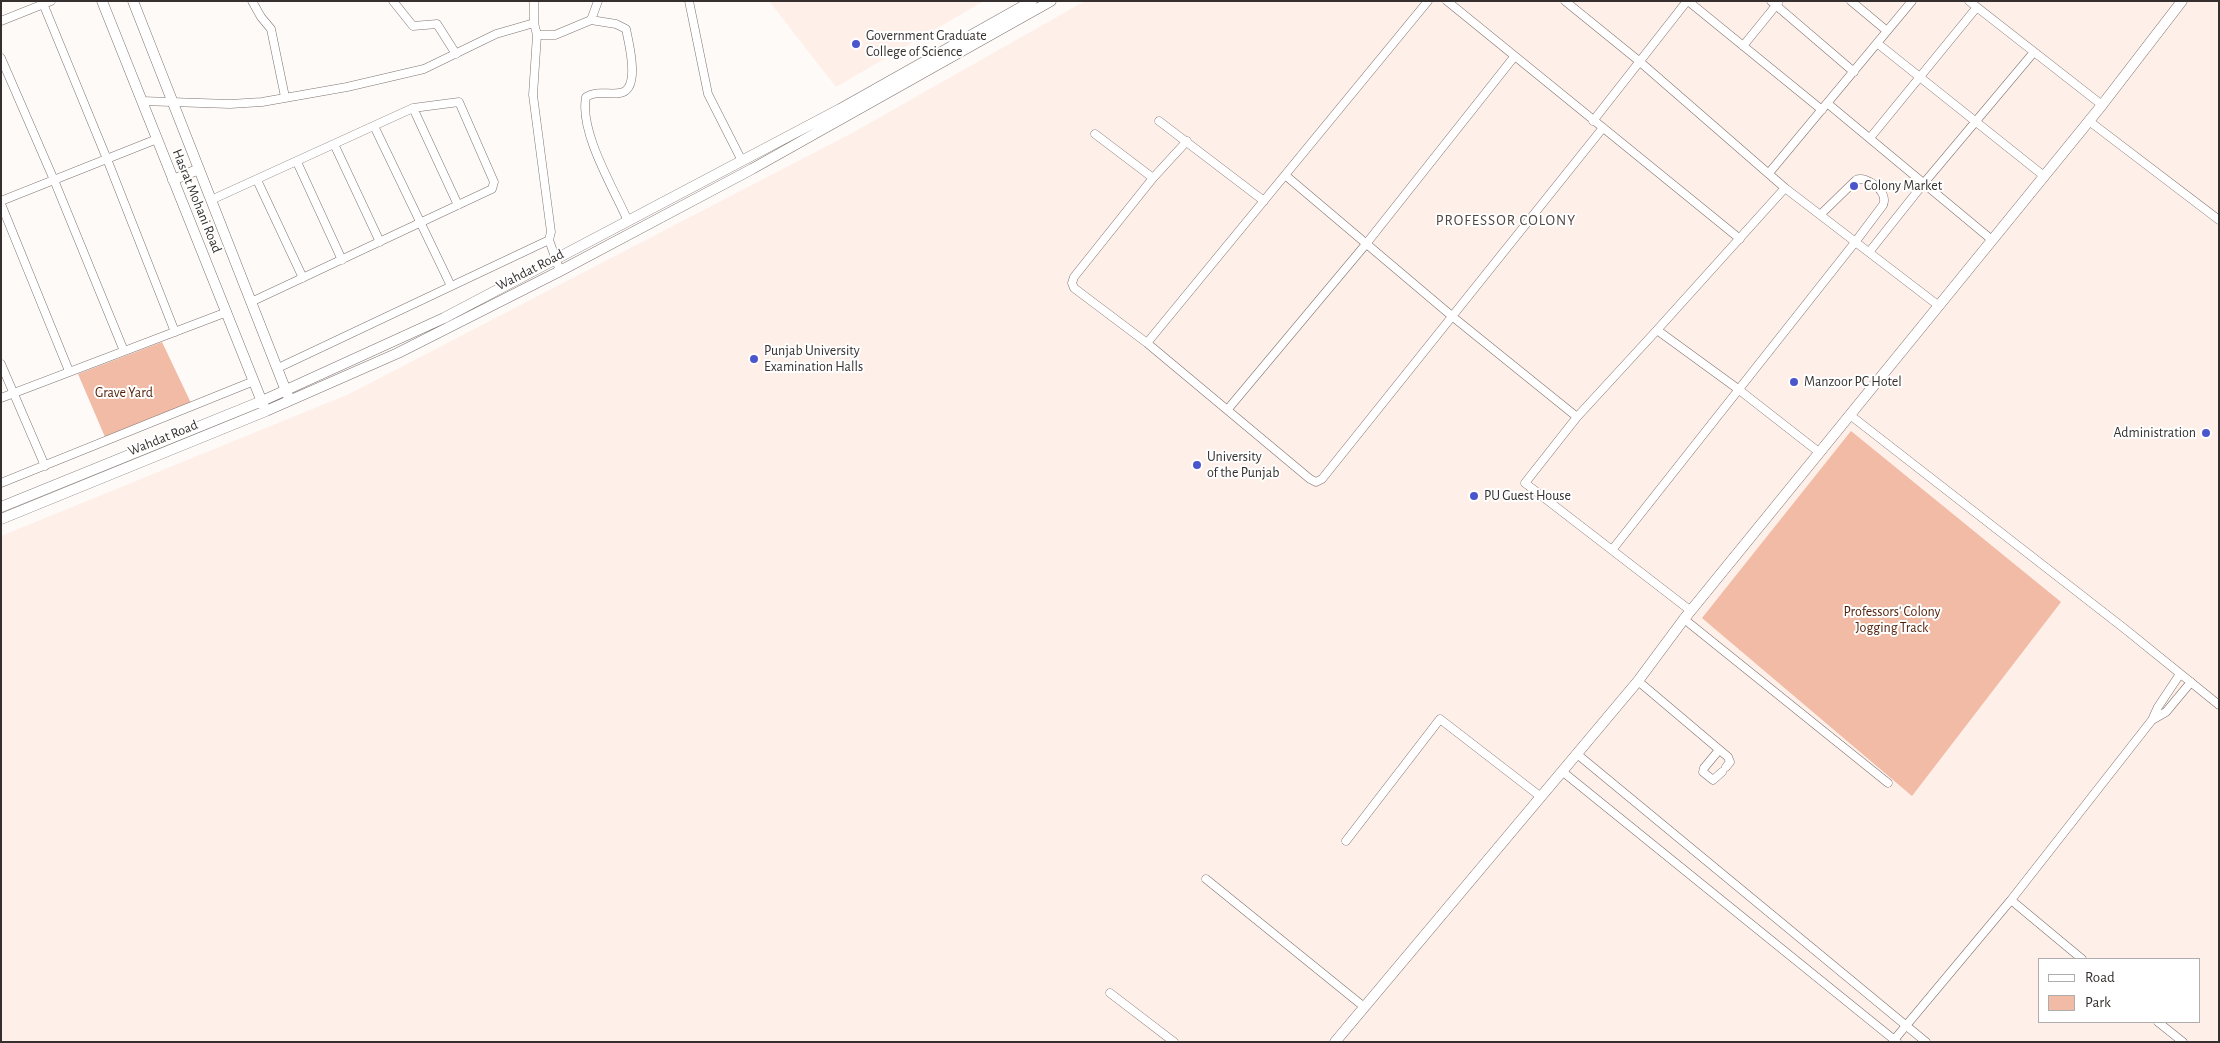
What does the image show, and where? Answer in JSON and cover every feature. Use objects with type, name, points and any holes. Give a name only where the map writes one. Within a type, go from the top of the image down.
[{"type":"main road","name":"Hasrat Mohani Road","points":[[102,1],[264,406]]},
{"type":"main road","points":[[133,1],[288,396]]},
{"type":"main road","name":"Wahdat Road","points":[[288,396],[555,260],[742,161],[1032,1]]},
{"type":"main road","name":"Wahdat Road","points":[[1,519],[264,406],[398,353],[560,271],[761,164],[1051,1]]},
{"type":"main road","points":[[1335,1042],[1363,1006],[1563,772],[1638,681],[1684,620],[2102,105],[2182,1]]},
{"type":"main road","points":[[173,180],[199,169]]},
{"type":"main road","name":"Wahdat Road","points":[[1,507],[264,406]]},
{"type":"street","points":[[1,21],[51,1]]},
{"type":"street","points":[[252,1],[261,17],[271,29],[286,98]]},
{"type":"street","points":[[393,1],[413,26],[437,24],[456,54]]},
{"type":"street","points":[[534,1],[534,23],[537,35],[533,95],[550,232],[549,240],[560,271]]},
{"type":"street","points":[[591,20],[598,1]]},
{"type":"street","points":[[689,1],[708,94],[742,161]]},
{"type":"street","points":[[1146,343],[1428,1]]},
{"type":"street","points":[[1447,1],[1602,129],[1740,239]]},
{"type":"street","points":[[1565,1],[1639,61],[1785,188],[1870,251],[1939,306]]},
{"type":"street","points":[[1593,121],[1687,1],[1822,110]]},
{"type":"street","points":[[1851,1],[1887,31]]},
{"type":"street","points":[[1769,173],[1912,1]]},
{"type":"street","points":[[1969,1],[2102,105]]},
{"type":"street","points":[[42,3],[107,159],[175,332]]},
{"type":"street","points":[[1743,46],[1775,3],[1854,72]]},
{"type":"street","points":[[1870,138],[1977,7]]},
{"type":"street","points":[[537,35],[555,35],[591,20],[616,24],[626,30],[632,76],[631,86],[627,91],[621,93],[600,92],[590,95],[586,98],[584,113],[586,126],[628,221]]},
{"type":"street","points":[[142,101],[230,104],[262,102],[347,87],[424,69],[496,34],[534,23]]},
{"type":"street","points":[[1877,43],[2044,176]]},
{"type":"street","points":[[1870,251],[1975,121],[2034,52]]},
{"type":"street","points":[[1228,409],[1366,244],[1514,57]]},
{"type":"street","points":[[1,58],[54,180],[124,351]]},
{"type":"street","points":[[212,200],[413,108],[459,102],[494,182],[492,189],[252,302]]},
{"type":"street","points":[[1828,103],[1992,240]]},
{"type":"street","points":[[413,108],[458,205]]},
{"type":"street","points":[[1159,121],[1264,201]]},
{"type":"street","points":[[2089,121],[2219,220]]},
{"type":"street","points":[[374,126],[451,286]]},
{"type":"street","points":[[1187,141],[1153,178],[1074,277],[1072,283],[1074,288],[1146,343],[1316,482],[1322,479],[1602,129]]},
{"type":"street","points":[[1095,134],[1153,178]]},
{"type":"street","points":[[69,371],[1,202],[157,139]]},
{"type":"street","points":[[334,144],[380,242]]},
{"type":"street","points":[[297,162],[342,260]]},
{"type":"street","points":[[1285,175],[1453,317],[1578,417]]},
{"type":"street","points":[[1612,550],[1738,388],[1856,241],[1886,199],[1885,194],[1867,180],[1861,178],[1856,180],[1821,214]]},
{"type":"street","points":[[257,180],[303,278]]},
{"type":"street","points":[[1692,611],[1525,483],[1578,417],[1785,188]]},
{"type":"street","points":[[278,368],[549,240]]},
{"type":"street","points":[[1,398],[227,312]]},
{"type":"street","points":[[1657,330],[1738,388],[1820,452]]},
{"type":"street","points":[[1,364],[45,466]]},
{"type":"street","points":[[1,483],[254,382]]},
{"type":"street","points":[[1850,415],[2219,705]]},
{"type":"street","points":[[1684,620],[1888,783]]},
{"type":"street","points":[[1563,772],[1896,1041],[2011,900],[2152,720],[2158,707],[2180,674]]},
{"type":"street","points":[[1638,681],[1715,744],[1729,758],[1724,770],[1713,780],[1702,772],[1719,750]]},
{"type":"street","points":[[2152,720],[2166,712],[2191,682]]},
{"type":"street","points":[[1346,841],[1440,719],[1541,797]]},
{"type":"street","points":[[1576,754],[1926,1042]]},
{"type":"street","points":[[1206,879],[1363,1006]]},
{"type":"street","points":[[2011,900],[2081,958]]},
{"type":"street","points":[[1110,993],[1170,1041]]},
{"type":"street","points":[[2159,1023],[2183,1042]]},
{"type":"shaded area","name":"Government Graduate College of Science","points":[[769,1],[984,1],[836,87]]},
{"type":"shaded area","name":"University of the Punjab","points":[[1085,1],[2219,1],[2219,1042],[1,1042],[1,536],[349,394],[852,133]]},
{"type":"green space","name":"Grave Yard","points":[[162,342],[191,403],[105,437],[78,374]]},
{"type":"green space","name":"Professors' Colony Jogging Track","points":[[1851,431],[2061,602],[1912,796],[1702,618]]},
{"type":"place","name":"Government Graduate College of Science","points":[[856,44]]},
{"type":"place","name":"Colony Market","points":[[1854,186]]},
{"type":"place","name":"Punjab University Examination Halls","points":[[754,359]]},
{"type":"place","name":"Manzoor PC Hotel","points":[[1794,382]]},
{"type":"place","name":"Administration","points":[[2206,433]]},
{"type":"place","name":"University of the Punjab","points":[[1197,465]]},
{"type":"place","name":"PU Guest House","points":[[1474,496]]},
{"type":"district","name":"PROFESSOR COLONY","points":[[1506,220]]}]
